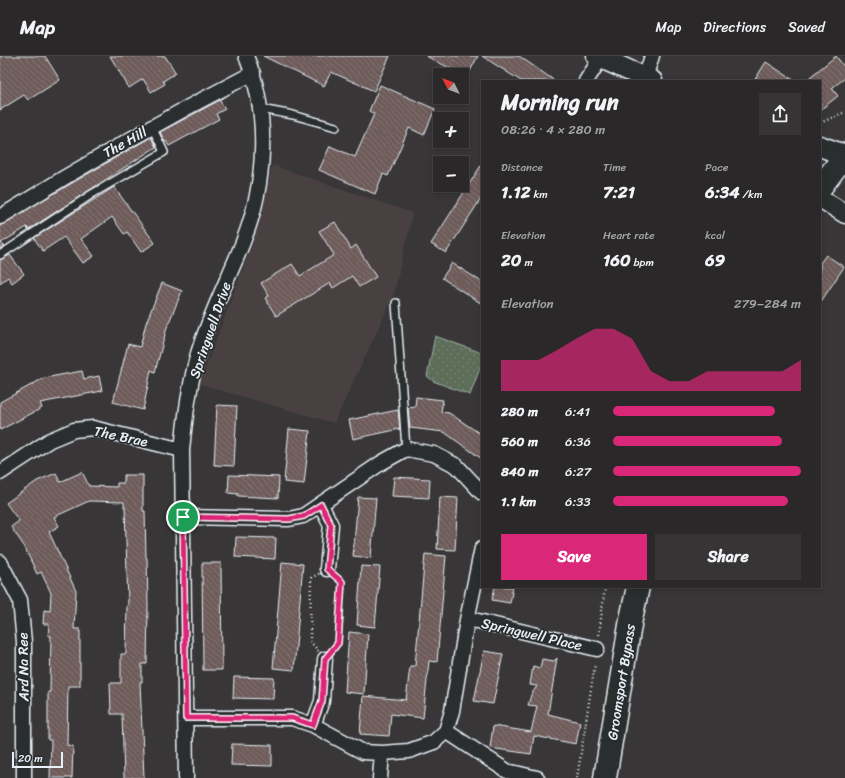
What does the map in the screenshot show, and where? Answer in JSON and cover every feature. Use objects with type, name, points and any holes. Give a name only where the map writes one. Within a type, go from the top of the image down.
[{"type":"main road","points":[[599,57],[649,79]]},
{"type":"main road","points":[[821,146],[845,155],[821,187]]},
{"type":"main road","name":"Groomsport Bypass","points":[[605,778],[630,626],[638,588]]},
{"type":"street","name":"Springwell Drive","points":[[186,778],[182,450],[186,407],[197,357],[218,299],[244,241],[256,198],[263,145],[261,109],[253,73],[246,56]]},
{"type":"street","points":[[649,79],[652,56]]},
{"type":"street","points":[[587,80],[599,57]]},
{"type":"street","name":"The Hill","points":[[0,217],[71,172],[253,73]]},
{"type":"street","points":[[821,199],[845,214]]},
{"type":"street","name":"The Brae","points":[[0,473],[50,440],[74,430],[93,428],[182,450]]},
{"type":"street","points":[[183,517],[289,519],[304,516],[381,463],[406,449],[434,454],[457,466],[481,492]]},
{"type":"street","points":[[321,505],[331,525],[327,569]]},
{"type":"street","points":[[186,718],[292,718],[313,725],[363,752],[382,753],[409,751],[434,742],[446,731],[452,711],[466,620],[481,552]]},
{"type":"street","name":"Ard Na Ree","points":[[0,562],[20,600],[24,642],[24,778]]},
{"type":"street","name":"Springwell Place","points":[[466,620],[478,621],[597,649]]},
{"type":"street","points":[[313,725],[322,701],[325,659]]},
{"type":"street","points":[[446,731],[507,771],[537,778]]},
{"type":"street","points":[[380,778],[382,753]]},
{"type":"lane","points":[[261,109],[293,115],[336,127]]},
{"type":"lane","points":[[0,255],[92,194],[164,152],[152,127]]},
{"type":"lane","points":[[396,303],[406,449]]},
{"type":"path","points":[[821,123],[845,112]]},
{"type":"path","points":[[327,569],[342,582],[338,643],[325,659],[310,641],[310,617],[311,578],[327,569]]},
{"type":"path","points":[[577,778],[605,588]]},
{"type":"shaded area","points":[[272,165],[413,213],[393,297],[334,423],[199,384],[254,239],[264,203]]},
{"type":"green space","points":[[435,336],[481,353],[481,366],[470,395],[433,381],[427,376]]},
{"type":"building","points":[[0,56],[45,56],[60,80],[28,100],[24,95],[0,110]]},
{"type":"building","points":[[110,56],[165,56],[176,73],[163,81],[165,84],[151,92],[143,79],[129,88]]},
{"type":"building","points":[[263,56],[390,56],[374,91],[331,72],[324,86]]},
{"type":"building","points":[[426,56],[478,56],[469,73],[469,68],[449,68]]},
{"type":"building","points":[[482,56],[519,56],[554,80],[519,80]]},
{"type":"building","points":[[836,56],[845,68],[845,78],[832,88],[838,96],[821,109],[821,80],[806,80]]},
{"type":"building","points":[[766,62],[793,80],[755,80]]},
{"type":"building","points":[[380,85],[435,109],[424,135],[409,128],[388,176],[383,174],[375,194],[319,170],[330,146],[355,157],[374,114],[369,111]]},
{"type":"building","points":[[220,100],[225,109],[216,114],[219,119],[169,146],[166,141],[165,142],[160,132]]},
{"type":"building","points":[[151,137],[156,147],[28,230],[27,227],[1,243],[4,246],[0,249],[0,225]]},
{"type":"building","points":[[481,166],[481,199],[446,253],[431,244],[464,192],[469,192],[469,184]]},
{"type":"building","points":[[114,187],[155,243],[141,252],[127,232],[124,234],[112,217],[81,239],[94,256],[83,263],[64,237],[43,251],[34,238]]},
{"type":"building","points":[[335,222],[351,249],[356,245],[376,277],[359,287],[352,276],[333,288],[330,283],[276,316],[265,298],[269,296],[261,283],[292,264],[300,276],[334,255],[319,231]]},
{"type":"building","points":[[10,255],[24,274],[12,283],[8,277],[0,283],[0,260]]},
{"type":"building","points":[[826,255],[844,267],[821,302],[821,262]]},
{"type":"building","points":[[452,263],[481,281],[481,303],[442,278]]},
{"type":"building","points":[[162,283],[182,291],[167,327],[155,372],[151,370],[143,410],[113,402],[128,344],[140,347],[146,323]]},
{"type":"building","points":[[82,371],[84,379],[99,376],[102,391],[40,403],[42,408],[0,430],[0,402],[44,378]]},
{"type":"building","points":[[416,397],[443,400],[441,412],[449,413],[481,434],[481,458],[444,432],[410,428],[408,408],[415,407]]},
{"type":"building","points":[[217,405],[237,406],[234,466],[214,465]]},
{"type":"building","points":[[398,410],[400,429],[353,439],[349,420]]},
{"type":"building","points":[[289,429],[310,431],[304,484],[284,482]]},
{"type":"building","points":[[82,472],[89,486],[117,487],[117,483],[124,483],[124,475],[143,475],[143,511],[145,511],[148,605],[147,664],[142,664],[142,682],[140,682],[144,778],[124,778],[122,714],[111,714],[110,683],[121,683],[121,654],[126,654],[128,605],[125,507],[124,502],[89,501],[54,517],[59,526],[49,532],[76,591],[74,629],[80,629],[80,686],[68,686],[67,745],[73,746],[72,778],[50,778],[51,740],[48,740],[48,692],[50,692],[51,636],[48,636],[49,624],[43,624],[44,610],[50,611],[51,593],[41,572],[37,574],[24,546],[11,527],[19,521],[6,503],[37,481],[56,473],[60,482]]},
{"type":"building","points":[[229,475],[279,477],[278,498],[238,496],[238,494],[228,493]]},
{"type":"building","points":[[394,477],[430,479],[429,498],[392,496]]},
{"type":"building","points":[[358,497],[376,498],[371,558],[353,556]]},
{"type":"building","points":[[440,497],[458,498],[455,550],[437,549]]},
{"type":"building","points":[[236,537],[276,538],[275,559],[235,557]]},
{"type":"building","points":[[425,554],[446,556],[437,662],[429,661],[423,718],[391,714],[389,736],[360,734],[363,696],[406,700],[410,666],[415,666]]},
{"type":"building","points":[[282,562],[303,564],[294,670],[273,668]]},
{"type":"building","points":[[202,563],[221,563],[222,670],[203,670]]},
{"type":"building","points":[[361,566],[380,567],[375,627],[357,625]]},
{"type":"building","points":[[495,588],[513,588],[510,603],[492,600]]},
{"type":"building","points":[[349,632],[368,634],[364,694],[345,692]]},
{"type":"building","points":[[484,651],[503,654],[493,704],[474,701]]},
{"type":"building","points":[[557,658],[548,714],[580,722],[576,744],[534,736],[531,754],[490,748],[493,726],[531,732],[537,706],[528,705],[531,695],[537,686],[530,685],[533,666],[540,668],[542,659],[554,661]]},
{"type":"building","points":[[234,677],[274,678],[273,699],[233,698]]},
{"type":"building","points":[[232,744],[272,745],[272,766],[231,765]]},
{"type":"route","points":[[321,505],[331,525],[327,569],[342,582],[338,643],[325,659],[322,701],[313,725],[292,718],[186,718],[183,517],[289,519],[304,516],[321,505]]}]
